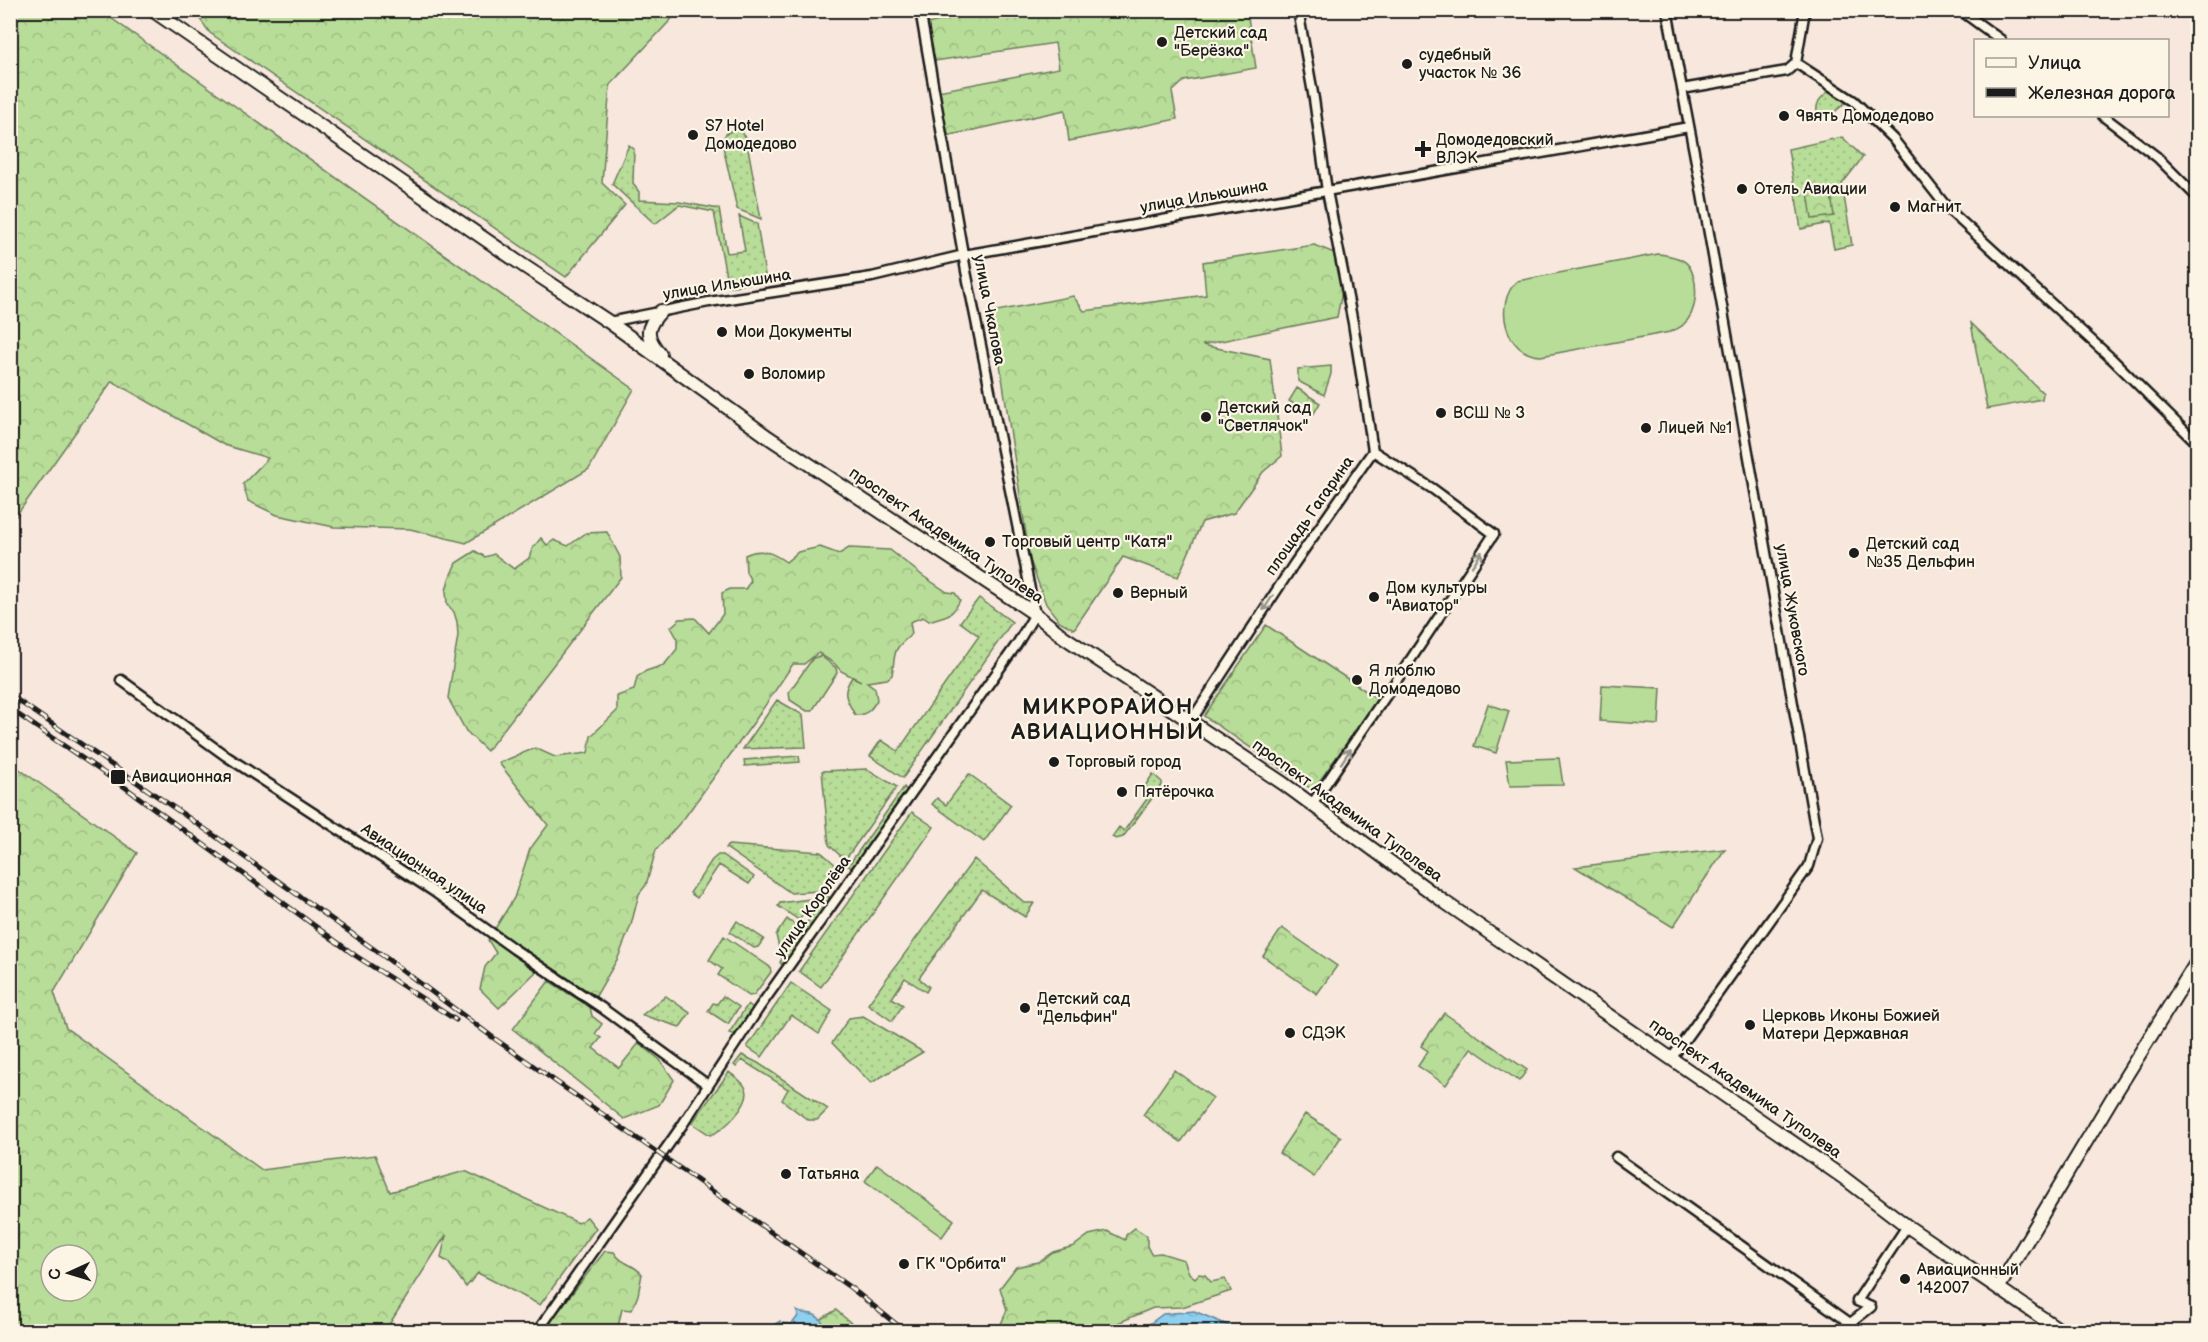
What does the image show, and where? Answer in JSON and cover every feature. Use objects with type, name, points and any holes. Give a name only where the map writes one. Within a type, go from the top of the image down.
[{"type":"main road","name":"проспект Академика Туполева","points":[[152,10],[609,322],[768,437],[1191,720],[1312,804],[1446,903],[1844,1178],[1907,1226],[2063,1332]]},
{"type":"main road","points":[[661,311],[651,322],[650,336],[651,342],[666,362]]},
{"type":"main road","points":[[1999,1287],[2116,1091],[2198,960]]},
{"type":"street","name":"улица Чкалова","points":[[920,10],[964,255],[1035,614]]},
{"type":"street","points":[[1298,10],[1373,451]]},
{"type":"street","points":[[1667,10],[1689,127]]},
{"type":"street","points":[[1682,89],[1787,71],[1796,63],[1805,10]]},
{"type":"street","points":[[1960,10],[2000,39]]},
{"type":"street","points":[[1796,63],[1854,101],[1893,139],[1949,210],[2112,359],[2198,444]]},
{"type":"street","points":[[2104,117],[2157,157],[2198,198]]},
{"type":"street","name":"улица Ильюшина","points":[[609,322],[661,311],[872,277],[964,255],[1689,127]]},
{"type":"street","name":"улица Жуковского","points":[[1671,1059],[1809,866],[1817,838],[1689,127]]},
{"type":"street","name":"площадь Гагарина","points":[[1191,720],[1294,564],[1373,451],[1433,489],[1494,534],[1312,804]]},
{"type":"street","name":"улица Королёва","points":[[537,1332],[759,1008],[1017,644],[1035,614]]},
{"type":"street","name":"Авиационная улица","points":[[121,680],[226,756],[433,891],[602,1008],[708,1085]]},
{"type":"street","points":[[1616,1157],[1850,1323]]},
{"type":"street","points":[[1839,1332],[1870,1307],[1857,1301],[1907,1226]]},
{"type":"green space","points":[[11,10],[101,11],[634,389],[589,469],[466,543],[410,529],[334,527],[277,515],[248,501],[243,484],[268,458],[224,445],[112,381],[11,523]]},
{"type":"green space","points":[[985,10],[1247,11],[1256,68],[1184,81],[1172,92],[1177,119],[1069,141],[1065,110],[946,136],[938,91],[1059,68],[1055,43],[935,61],[927,24]]},
{"type":"green space","points":[[194,11],[679,11],[610,85],[602,183],[625,205],[566,277],[210,33]]},
{"type":"green space","points":[[1830,90],[1844,98],[1845,103],[1830,116],[1818,117],[1819,101]]},
{"type":"green space","points":[[734,130],[746,137],[761,219],[737,209],[722,142],[726,134]]},
{"type":"green space","points":[[1842,137],[1863,157],[1842,184],[1852,245],[1834,249],[1829,223],[1801,229],[1788,149]]},
{"type":"green space","points":[[629,145],[634,149],[633,183],[639,192],[639,200],[679,202],[719,209],[727,253],[745,251],[739,216],[757,224],[766,281],[728,287],[714,212],[679,205],[655,224],[612,184]]},
{"type":"green space","points":[[1830,188],[1834,216],[1812,219],[1808,192]]},
{"type":"green space","points":[[1314,245],[1337,254],[1343,287],[1337,317],[1202,345],[1270,359],[1282,456],[1263,472],[1234,513],[1202,522],[1178,577],[1123,557],[1074,629],[1059,621],[1046,604],[1030,560],[992,312],[1073,296],[1084,311],[1206,295],[1203,262]]},
{"type":"green space","points":[[1658,254],[1683,260],[1692,273],[1695,288],[1694,305],[1692,313],[1680,327],[1670,332],[1541,356],[1519,347],[1511,338],[1506,327],[1506,302],[1517,281]]},
{"type":"green space","points":[[1971,323],[2043,393],[2042,399],[1987,409]]},
{"type":"green space","points":[[1331,366],[1331,374],[1324,395],[1298,381],[1298,369]]},
{"type":"green space","points":[[1297,388],[1320,403],[1313,415],[1289,401]]},
{"type":"green space","points":[[607,532],[620,557],[621,577],[487,751],[466,731],[448,698],[458,635],[454,612],[447,604],[446,591],[456,563],[475,551],[485,557],[494,554],[514,569],[529,558],[532,549],[541,538],[547,545],[554,540],[568,546],[586,533]]},
{"type":"green space","points":[[820,547],[839,554],[849,548],[890,550],[947,592],[955,593],[960,600],[948,615],[929,621],[923,617],[910,622],[912,634],[897,648],[892,675],[887,679],[867,682],[875,688],[877,700],[866,713],[855,715],[846,696],[852,677],[861,681],[841,671],[834,663],[818,653],[804,664],[793,664],[685,817],[656,850],[646,885],[639,894],[631,925],[618,958],[596,996],[544,964],[499,1008],[480,989],[485,967],[496,953],[488,940],[514,898],[530,849],[548,825],[499,763],[535,748],[555,757],[588,753],[591,736],[617,711],[617,696],[634,690],[637,677],[646,671],[664,665],[677,649],[677,638],[671,627],[680,619],[695,618],[709,633],[723,614],[722,593],[730,589],[745,589],[751,581],[746,572],[745,555],[762,551],[786,562],[798,552]]},
{"type":"green space","points":[[979,598],[1012,622],[903,778],[870,756],[881,740],[898,751],[979,636],[960,622]]},
{"type":"green space","points":[[1266,625],[1378,699],[1313,790],[1204,716]]},
{"type":"green space","points":[[821,656],[836,668],[837,673],[812,711],[807,711],[790,700],[789,692],[813,658]]},
{"type":"green space","points":[[1602,685],[1661,688],[1659,725],[1600,721]]},
{"type":"green space","points":[[777,700],[803,715],[806,747],[743,749]]},
{"type":"green space","points":[[1488,704],[1509,711],[1496,753],[1474,746]]},
{"type":"green space","points":[[799,756],[800,762],[745,766],[744,760]]},
{"type":"green space","points":[[1559,758],[1563,785],[1510,786],[1506,760]]},
{"type":"green space","points":[[11,763],[137,853],[54,992],[66,1028],[262,1170],[375,1155],[390,1192],[465,1171],[578,1223],[587,1217],[596,1228],[540,1305],[478,1273],[466,1287],[448,1262],[441,1258],[446,1235],[385,1331],[11,1331]]},
{"type":"green space","points":[[867,769],[897,787],[845,860],[829,845],[822,771]]},
{"type":"green space","points":[[969,774],[1011,805],[984,842],[932,804],[937,798],[946,805]]},
{"type":"green space","points":[[1153,774],[1162,782],[1162,785],[1123,837],[1116,839],[1112,837],[1119,827],[1124,831],[1152,792],[1145,786]]},
{"type":"green space","points":[[904,787],[907,791],[853,868],[848,866]]},
{"type":"green space","points":[[912,812],[934,827],[821,987],[799,971]]},
{"type":"green space","points":[[728,845],[821,852],[838,867],[819,891],[791,893],[726,848]]},
{"type":"green space","points":[[1725,849],[1673,927],[1575,867]]},
{"type":"green space","points":[[718,855],[723,855],[754,877],[749,884],[719,865],[697,898],[690,893],[712,860]]},
{"type":"green space","points":[[974,859],[1025,903],[1034,903],[1025,917],[982,890],[919,978],[929,987],[926,992],[905,978],[892,998],[903,1005],[892,1021],[868,1004]]},
{"type":"green space","points":[[826,895],[829,901],[786,963],[781,964],[780,962]]},
{"type":"green space","points":[[817,898],[799,920],[778,906],[780,903]]},
{"type":"green space","points":[[787,919],[796,926],[780,952],[776,935]]},
{"type":"green space","points":[[737,921],[764,939],[758,947],[754,948],[730,932]]},
{"type":"green space","points":[[1282,928],[1337,966],[1317,994],[1263,956]]},
{"type":"green space","points":[[724,936],[770,967],[771,972],[754,995],[749,996],[718,975],[722,969],[709,960]]},
{"type":"green space","points":[[549,981],[590,1007],[592,1016],[602,1024],[595,1034],[601,1038],[593,1048],[619,1068],[639,1043],[660,1060],[674,1080],[659,1105],[624,1119],[513,1029]]},
{"type":"green space","points":[[791,983],[832,1011],[819,1034],[791,1015],[762,1057],[747,1047]]},
{"type":"green space","points":[[666,996],[690,1013],[680,1027],[642,1015]]},
{"type":"green space","points":[[723,996],[739,1007],[728,1024],[708,1011],[713,1003],[717,1004]]},
{"type":"green space","points":[[748,1004],[752,1007],[752,1012],[737,1035],[729,1033]]},
{"type":"green space","points":[[1444,1013],[1527,1070],[1519,1081],[1471,1048],[1446,1085],[1418,1066],[1428,1051],[1421,1046]]},
{"type":"green space","points":[[863,1016],[923,1052],[871,1083],[832,1043],[849,1018]]},
{"type":"green space","points":[[742,1055],[828,1109],[817,1120],[808,1120],[782,1100],[788,1089],[742,1060],[736,1067],[734,1065]]},
{"type":"green space","points":[[1174,1070],[1213,1098],[1181,1142],[1143,1115]]},
{"type":"green space","points":[[729,1072],[745,1086],[747,1095],[745,1102],[729,1123],[710,1135],[692,1123]]},
{"type":"green space","points":[[1305,1114],[1341,1137],[1314,1177],[1279,1153]]},
{"type":"green space","points":[[877,1164],[954,1220],[942,1237],[865,1181]]},
{"type":"green space","points":[[1135,1228],[1147,1236],[1147,1246],[1151,1254],[1161,1253],[1184,1260],[1189,1273],[1195,1278],[1199,1274],[1205,1275],[1211,1282],[1225,1279],[1231,1291],[1182,1307],[1153,1308],[1099,1331],[992,1331],[1001,1324],[1007,1310],[1000,1288],[1016,1267],[1038,1262],[1053,1252],[1074,1246],[1089,1235],[1107,1231],[1125,1240],[1126,1235]]},
{"type":"green space","points":[[605,1251],[614,1252],[642,1274],[632,1310],[622,1309],[617,1331],[562,1331],[550,1322]]},
{"type":"green space","points":[[836,1310],[860,1331],[800,1332]]},
{"type":"water","points":[[797,1311],[817,1317],[827,1331],[790,1331],[787,1326],[775,1324],[780,1321],[780,1323],[792,1324],[798,1316]]},
{"type":"water","points":[[1194,1311],[1242,1331],[1140,1331],[1163,1314]]},
{"type":"railway","points":[[10,695],[215,836],[495,1039],[851,1288],[906,1332]]},
{"type":"railway","points":[[10,709],[126,788],[356,956],[456,1020]]},
{"type":"place","name":"Детский сад \"Берёзка\"","points":[[1162,42]]},
{"type":"place","name":"судебный участок № 36","points":[[1407,64]]},
{"type":"place","name":"9вять Домодедово","points":[[1784,116]]},
{"type":"place","name":"S7 Hotel Домодедово","points":[[693,135]]},
{"type":"place","name":"Домодедовский ВЛЭК","points":[[1423,149]]},
{"type":"place","name":"Отель Авиации","points":[[1742,189]]},
{"type":"place","name":"Магнит","points":[[1895,207]]},
{"type":"place","name":"Мои Документы","points":[[722,332]]},
{"type":"place","name":"Воломир","points":[[749,374]]},
{"type":"place","name":"ВСШ № 3","points":[[1441,413]]},
{"type":"place","name":"Детский сад \"Светлячок\"","points":[[1206,417]]},
{"type":"place","name":"Лицей №1","points":[[1646,428]]},
{"type":"place","name":"Торговый центр \"Катя\"","points":[[990,542]]},
{"type":"place","name":"Детский сад №35 Дельфин","points":[[1854,553]]},
{"type":"place","name":"Верный","points":[[1118,593]]},
{"type":"place","name":"Дом культуры \"Авиатор\"","points":[[1374,597]]},
{"type":"place","name":"Я люблю Домодедово","points":[[1357,680]]},
{"type":"place","name":"Торговый город","points":[[1054,762]]},
{"type":"place","name":"Авиационная","points":[[118,777]]},
{"type":"place","name":"Пятёрочка","points":[[1122,792]]},
{"type":"place","name":"Детский сад \"Дельфин\"","points":[[1025,1008]]},
{"type":"place","name":"Церковь Иконы Божией Матери Державная","points":[[1750,1025]]},
{"type":"place","name":"СДЭК","points":[[1290,1033]]},
{"type":"place","name":"Татьяна","points":[[786,1174]]},
{"type":"place","name":"ГК \"Орбита\"","points":[[904,1264]]},
{"type":"place","name":"Авиационный 142007","points":[[1905,1279]]},
{"type":"district","name":"МИКРОРАЙОН АВИАЦИОННЫЙ","points":[[1108,720]]}]
